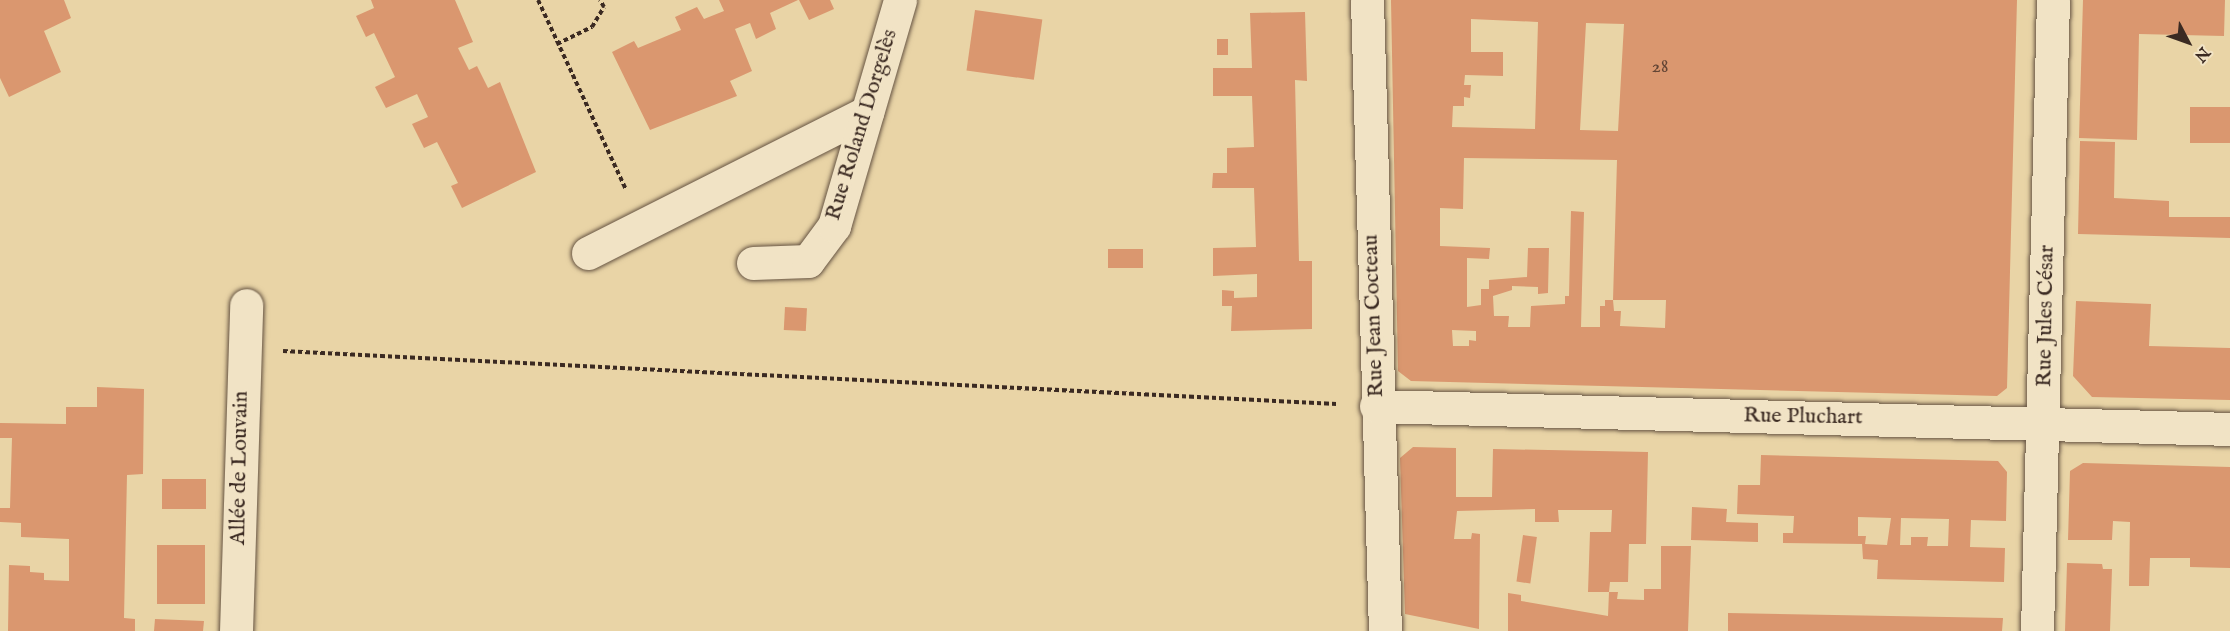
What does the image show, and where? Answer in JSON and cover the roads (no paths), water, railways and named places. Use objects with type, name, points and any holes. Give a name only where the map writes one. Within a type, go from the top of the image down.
[{"type":"street","name":"Rue Roland Dorgelès","points":[[753,263],[808,261],[834,226],[900,0]]},
{"type":"street","name":"Rue Jean Cocteau","points":[[1367,0],[1376,406],[1385,631]]},
{"type":"street","name":"Rue Jules César","points":[[2037,631],[2053,0]]},
{"type":"street","points":[[588,253],[867,112]]},
{"type":"street","name":"Allée de Louvain","points":[[236,631],[246,305]]},
{"type":"street","name":"Rue Pluchart","points":[[1376,406],[2230,429]]}]
